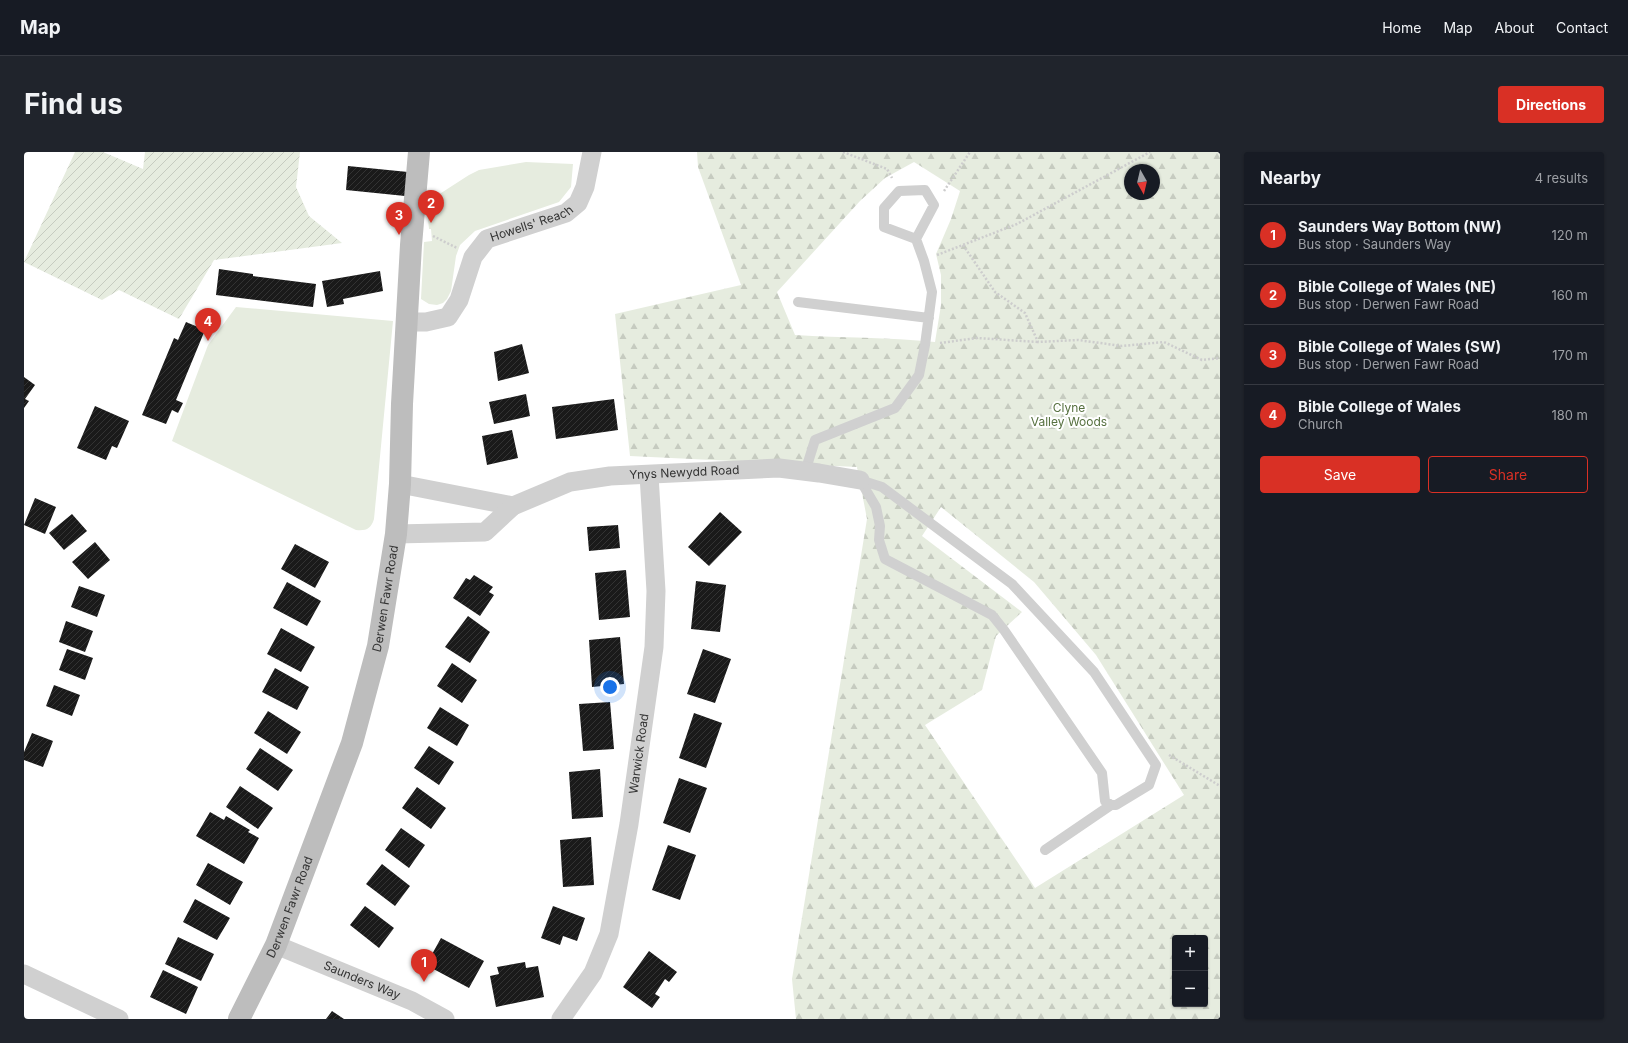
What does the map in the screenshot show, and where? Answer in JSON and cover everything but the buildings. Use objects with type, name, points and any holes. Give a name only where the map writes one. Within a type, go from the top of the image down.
[{"type":"main road","name":"Derwen Fawr Road","points":[[239,1019],[276,945],[352,743],[378,646],[396,534],[400,484],[402,404],[419,152]]},
{"type":"street","name":"Howells' Reach","points":[[407,322],[426,322],[448,317],[459,300],[473,257],[487,239],[566,213],[578,203],[585,187],[592,152]]},
{"type":"street","name":"Ynys Newydd Road","points":[[396,534],[485,532],[514,506],[570,482],[610,476],[779,468],[860,480]]},
{"type":"street","name":"Warwick Road","points":[[561,1019],[593,973],[609,934],[629,824],[654,647],[656,591],[649,475]]},
{"type":"street","points":[[400,484],[514,506]]},
{"type":"street","name":"Saunders Way","points":[[276,945],[412,1001],[445,1019]]},
{"type":"street","points":[[24,974],[119,1019]]},
{"type":"lane","points":[[805,472],[815,440],[895,408],[919,375],[925,345],[932,292],[924,261],[916,239],[934,205],[925,190],[899,190],[884,208],[884,227],[916,239]]},
{"type":"lane","points":[[798,302],[929,318]]},
{"type":"lane","points":[[860,480],[882,487],[1012,584],[1094,672],[1156,765],[1149,785],[1116,805],[1111,805],[1045,850]]},
{"type":"lane","points":[[860,480],[876,507],[880,526],[879,540],[885,559],[992,615],[1004,630],[1102,773],[1105,801],[1111,805]]},
{"type":"path","points":[[843,152],[887,170],[899,190]]},
{"type":"path","points":[[934,205],[970,152]]},
{"type":"path","points":[[924,261],[1017,224],[1150,152]]},
{"type":"path","points":[[413,225],[473,257]]},
{"type":"path","points":[[963,245],[995,292],[1025,313],[1038,342]]},
{"type":"path","points":[[925,345],[977,338],[1038,342],[1078,340],[1122,346],[1164,342],[1202,360],[1220,358]]},
{"type":"path","points":[[1136,736],[1220,786]]},
{"type":"green space","points":[[75,152],[103,152],[143,169],[145,152],[300,152],[296,187],[309,216],[342,243],[214,260],[179,319],[119,290],[102,300],[24,262]]},
{"type":"green space","name":"Clyne Valley Woods","points":[[697,152],[1220,152],[1220,1019],[796,1019],[792,979],[867,519],[857,467],[630,456],[615,314],[741,285],[698,167]],"holes":[[[914,162],[960,191],[951,219],[936,254],[941,275],[941,305],[935,342],[900,339],[795,335],[777,292],[860,201],[885,178]],[[941,507],[1034,582],[1096,655],[1184,795],[1035,888],[925,725],[982,690],[996,636],[1022,612],[922,536]]]},
{"type":"green space","points":[[526,162],[573,164],[571,187],[559,202],[475,231],[460,245],[456,256],[451,291],[447,299],[443,303],[437,305],[429,304],[421,299],[424,242],[432,241],[427,209],[424,209],[424,204],[479,170]]},
{"type":"green space","points":[[236,307],[393,321],[374,519],[368,529],[356,530],[172,441],[208,345]]},
{"type":"place","name":"Bible College of Wales (NE)","points":[[431,223]]},
{"type":"place","name":"Bible College of Wales (SW)","points":[[399,235]]},
{"type":"place","name":"Bible College of Wales","points":[[208,341]]},
{"type":"place","name":"Saunders Way Bottom (NW)","points":[[424,982]]}]
